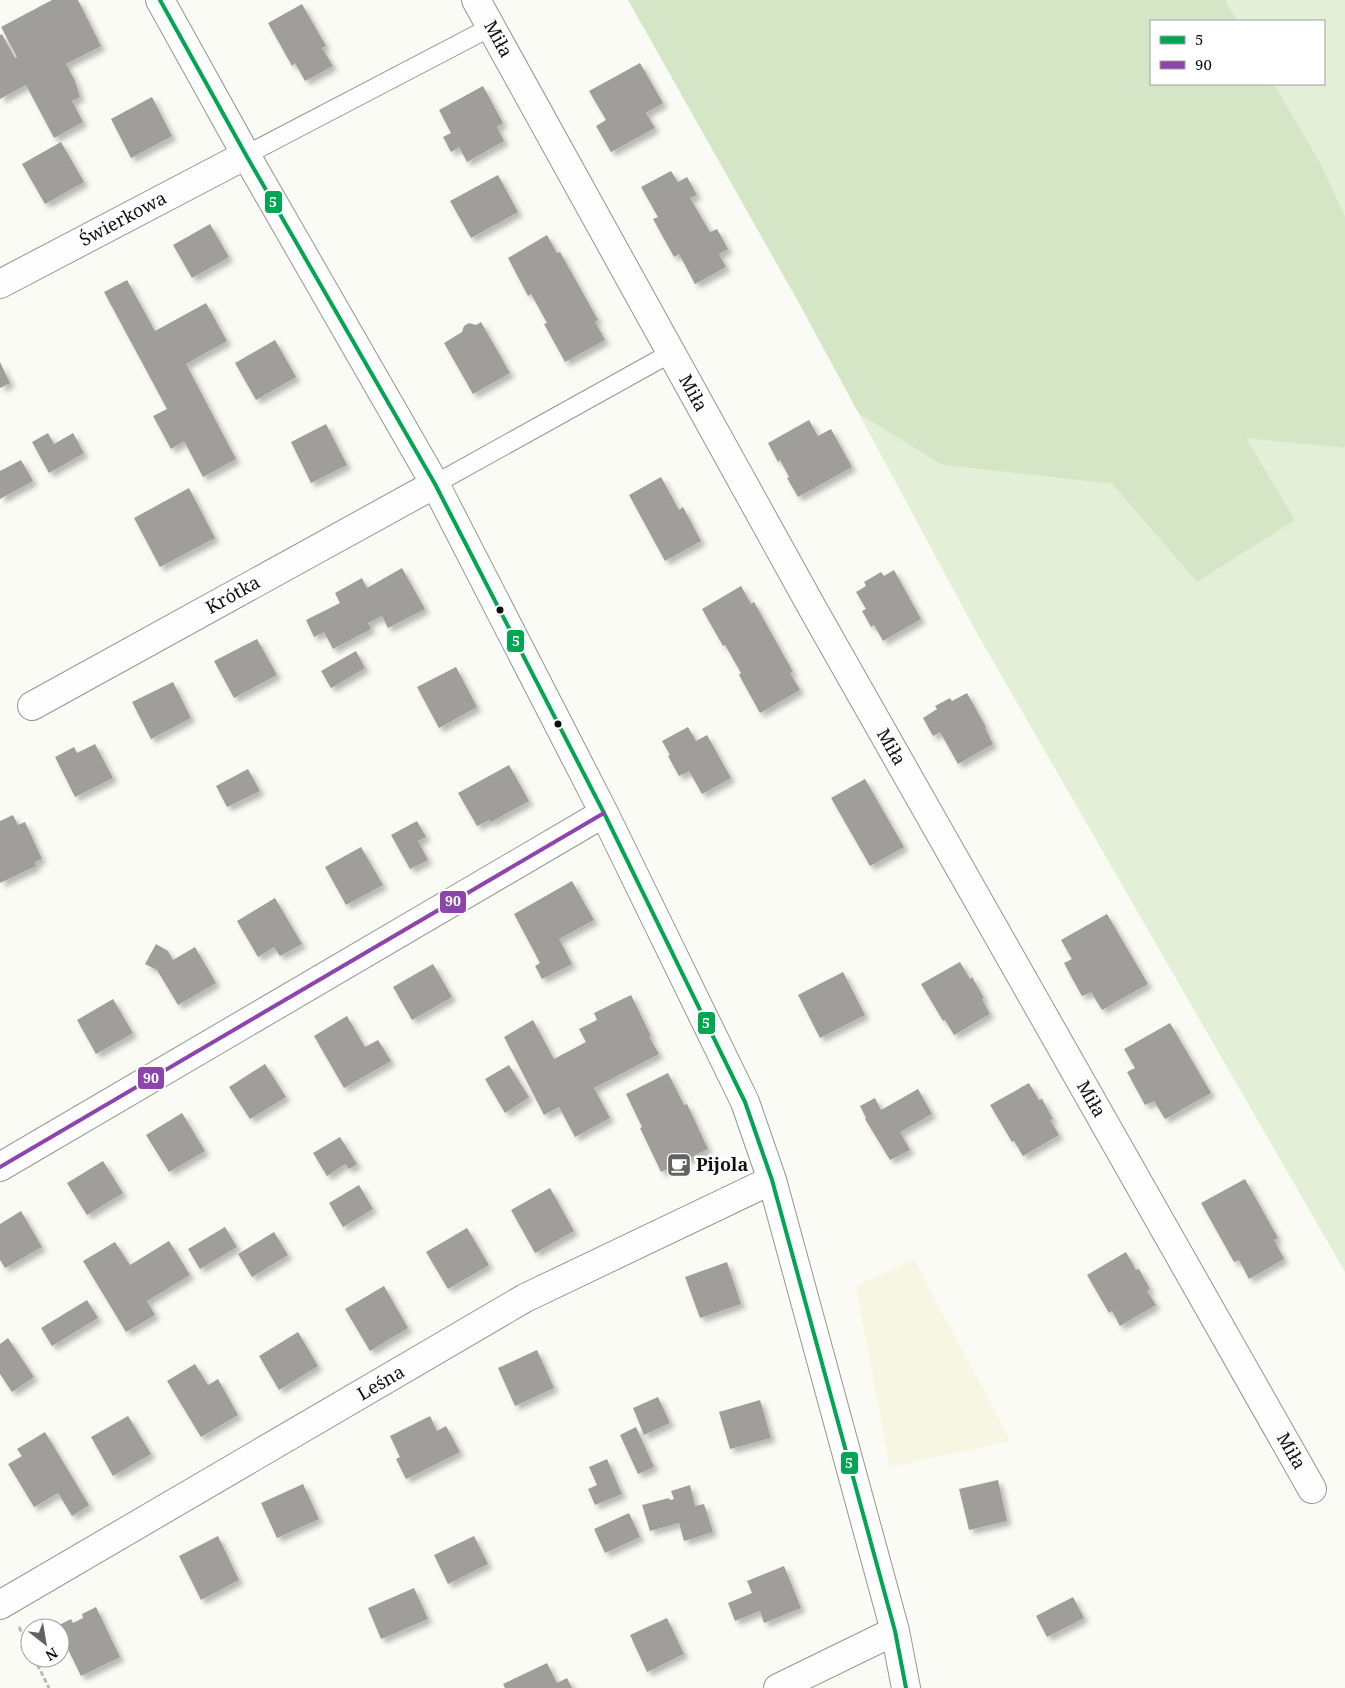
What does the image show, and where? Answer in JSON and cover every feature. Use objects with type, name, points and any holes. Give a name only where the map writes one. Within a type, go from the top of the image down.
[{"type":"street","points":[[160,0],[246,155],[434,484],[604,813],[745,1102],[772,1180],[895,1631],[906,1688]]},
{"type":"street","name":"Miła","points":[[476,0],[818,620],[1312,1489]]},
{"type":"street","name":"Świerkowa","points":[[0,284],[246,155]]},
{"type":"street","name":"Krótka","points":[[32,706],[434,484]]},
{"type":"street","points":[[0,1167],[604,813]]},
{"type":"street","name":"Leśna","points":[[2,1598],[525,1298],[772,1180]]},
{"type":"street","points":[[778,1688],[895,1631]]},
{"type":"lane","points":[[246,155],[491,27]]},
{"type":"lane","points":[[434,484],[671,352]]},
{"type":"path","points":[[39,1668],[49,1688]]},
{"type":"green space","points":[[628,0],[1225,0],[1237,20],[1150,20],[1150,85],[1275,85],[1320,162],[1345,216],[1345,446],[1344,448],[1246,438],[1295,520],[1197,582],[1112,484],[942,465],[859,414],[800,305]]},
{"type":"green space","points":[[1225,0],[1345,0],[1345,216],[1320,162],[1275,85],[1325,85],[1325,20],[1237,20]]},
{"type":"green space","points":[[859,414],[942,465],[1112,484],[1197,582],[1245,437],[1344,448],[1345,446],[1345,1272],[974,628]]},
{"type":"green space","points":[[914,1260],[1011,1441],[890,1467],[856,1286]]},
{"type":"building","points":[[52,0],[78,0],[101,46],[66,64],[75,81],[80,97],[72,101],[83,122],[54,138],[26,85],[0,99],[0,35],[2,34],[15,58],[17,57],[1,27]]},
{"type":"building","points":[[302,4],[326,46],[322,48],[333,66],[305,81],[295,63],[292,66],[268,23]]},
{"type":"building","points":[[640,63],[663,103],[646,113],[655,128],[611,152],[596,126],[606,120],[589,91]]},
{"type":"building","points":[[483,86],[503,123],[497,127],[504,141],[467,162],[459,147],[451,152],[443,137],[451,133],[439,110]]},
{"type":"building","points":[[152,97],[172,136],[131,158],[111,119]]},
{"type":"building","points":[[61,142],[84,182],[45,204],[22,164]]},
{"type":"building","points":[[671,171],[678,182],[687,177],[697,195],[690,198],[710,232],[717,229],[728,249],[719,254],[726,267],[695,284],[679,254],[674,257],[653,219],[658,217],[641,187]]},
{"type":"building","points":[[498,175],[518,212],[471,238],[450,201]]},
{"type":"building","points":[[210,224],[229,257],[192,278],[173,245]]},
{"type":"building","points":[[547,235],[557,253],[560,252],[598,320],[595,322],[605,340],[565,362],[544,324],[547,323],[531,294],[528,296],[508,258]]},
{"type":"building","points":[[127,280],[155,331],[206,303],[227,341],[186,364],[236,459],[203,477],[184,441],[171,449],[153,416],[167,409],[104,292]]},
{"type":"building","points":[[481,322],[510,373],[473,394],[444,343],[462,332],[464,326],[469,323],[476,325]]},
{"type":"building","points":[[275,340],[296,377],[256,400],[235,363]]},
{"type":"building","points":[[0,362],[10,383],[0,388]]},
{"type":"building","points":[[809,420],[818,436],[831,429],[852,467],[798,497],[787,478],[789,477],[780,460],[778,462],[768,443]]},
{"type":"building","points":[[326,424],[347,465],[311,483],[291,442]]},
{"type":"building","points":[[48,433],[54,444],[73,433],[84,453],[49,473],[32,442]]},
{"type":"building","points":[[21,460],[33,481],[0,499],[0,471]]},
{"type":"building","points":[[661,477],[679,510],[683,507],[701,541],[665,561],[629,495]]},
{"type":"building","points":[[189,488],[215,538],[160,567],[134,518]]},
{"type":"building","points":[[402,568],[425,609],[388,628],[382,616],[368,623],[371,629],[333,649],[324,632],[314,637],[306,620],[340,603],[335,593],[362,578],[367,588]]},
{"type":"building","points":[[894,570],[921,619],[883,641],[874,625],[871,627],[862,611],[866,609],[856,592],[866,586],[864,582],[881,572],[884,576]]},
{"type":"building","points":[[741,586],[751,604],[754,602],[793,672],[790,673],[800,690],[760,713],[739,675],[741,673],[702,609]]},
{"type":"building","points":[[257,639],[277,675],[234,698],[214,661]]},
{"type":"building","points":[[356,651],[365,668],[331,688],[321,671]]},
{"type":"building","points":[[456,667],[477,707],[439,728],[417,687]]},
{"type":"building","points":[[173,682],[191,718],[151,739],[132,702]]},
{"type":"building","points":[[967,693],[993,744],[958,764],[940,732],[933,736],[923,718],[937,709],[935,706],[950,698],[952,701]]},
{"type":"building","points":[[688,727],[696,741],[707,735],[731,778],[702,794],[689,771],[679,776],[662,741]]},
{"type":"building","points":[[95,744],[113,778],[75,797],[55,757],[74,747],[77,753]]},
{"type":"building","points":[[509,765],[529,801],[491,822],[489,820],[477,826],[458,793]]},
{"type":"building","points":[[248,769],[260,791],[227,807],[216,786]]},
{"type":"building","points":[[865,779],[904,847],[870,866],[831,798]]},
{"type":"building","points":[[13,815],[18,825],[25,822],[42,859],[35,862],[36,866],[0,883],[0,821]]},
{"type":"building","points":[[417,821],[426,837],[418,841],[428,860],[410,869],[391,835]]},
{"type":"building","points":[[361,847],[383,885],[346,905],[325,867]]},
{"type":"building","points":[[572,881],[594,920],[559,939],[572,964],[542,979],[535,966],[540,963],[514,914]]},
{"type":"building","points":[[275,898],[302,944],[280,956],[274,947],[258,957],[237,921]]},
{"type":"building","points":[[1107,914],[1148,984],[1102,1010],[1091,992],[1082,996],[1064,963],[1072,959],[1061,940]]},
{"type":"building","points":[[156,944],[168,951],[173,960],[195,947],[216,983],[178,1005],[157,970],[145,964]]},
{"type":"building","points":[[960,962],[970,979],[972,977],[984,998],[982,999],[990,1014],[954,1035],[945,1020],[943,1021],[921,984]]},
{"type":"building","points":[[433,964],[452,997],[412,1020],[393,987]]},
{"type":"building","points":[[843,972],[865,1015],[820,1038],[798,995]]},
{"type":"building","points":[[631,995],[651,1036],[649,1037],[659,1054],[594,1088],[610,1118],[575,1137],[559,1107],[544,1115],[504,1037],[533,1020],[554,1059],[586,1042],[579,1029],[597,1020],[594,1013]]},
{"type":"building","points":[[113,999],[133,1033],[96,1054],[77,1020]]},
{"type":"building","points":[[347,1016],[365,1047],[378,1040],[391,1061],[344,1088],[314,1036]]},
{"type":"building","points":[[1170,1023],[1211,1093],[1165,1119],[1154,1101],[1145,1105],[1127,1072],[1135,1068],[1124,1049]]},
{"type":"building","points":[[265,1064],[286,1097],[250,1119],[229,1087]]},
{"type":"building","points":[[509,1065],[529,1097],[505,1113],[485,1079]]},
{"type":"building","points":[[668,1073],[684,1105],[687,1104],[708,1149],[661,1172],[626,1094]]},
{"type":"building","points":[[1029,1083],[1039,1100],[1042,1099],[1053,1119],[1050,1120],[1059,1135],[1023,1156],[1014,1141],[1012,1142],[990,1105]]},
{"type":"building","points":[[918,1089],[932,1114],[900,1132],[910,1150],[890,1160],[865,1119],[860,1106],[875,1098],[881,1110]]},
{"type":"building","points":[[182,1113],[205,1151],[169,1172],[146,1135]]},
{"type":"building","points":[[340,1137],[357,1164],[349,1169],[345,1164],[327,1176],[313,1153]]},
{"type":"building","points":[[103,1161],[123,1193],[87,1215],[67,1183]]},
{"type":"building","points":[[1245,1179],[1278,1238],[1274,1240],[1284,1259],[1249,1279],[1239,1260],[1234,1262],[1201,1203]]},
{"type":"building","points":[[359,1185],[373,1209],[343,1227],[329,1203]]},
{"type":"building","points":[[550,1188],[574,1231],[535,1253],[511,1210]]},
{"type":"building","points":[[21,1211],[42,1247],[5,1268],[0,1260],[0,1224]]},
{"type":"building","points":[[225,1227],[237,1247],[200,1269],[188,1249]]},
{"type":"building","points":[[467,1228],[489,1265],[448,1289],[426,1252]]},
{"type":"building","points":[[274,1232],[288,1255],[252,1277],[238,1254]]},
{"type":"building","points":[[169,1241],[190,1275],[147,1301],[155,1315],[126,1332],[83,1261],[115,1242],[130,1265]]},
{"type":"building","points":[[1126,1252],[1136,1270],[1139,1269],[1150,1289],[1147,1291],[1156,1305],[1120,1326],[1112,1311],[1109,1313],[1087,1275]]},
{"type":"building","points":[[727,1262],[741,1304],[700,1318],[685,1277]]},
{"type":"building","points":[[384,1286],[408,1328],[370,1351],[345,1309]]},
{"type":"building","points":[[87,1300],[98,1318],[52,1346],[41,1328]]},
{"type":"building","points":[[298,1332],[318,1366],[279,1390],[259,1356]]},
{"type":"building","points":[[8,1338],[34,1377],[12,1392],[0,1374],[0,1344]]},
{"type":"building","points":[[537,1350],[554,1388],[515,1406],[498,1368]]},
{"type":"building","points":[[195,1364],[208,1385],[218,1379],[238,1415],[201,1437],[167,1381]]},
{"type":"building","points":[[658,1397],[670,1423],[644,1435],[633,1408]]},
{"type":"building","points":[[760,1400],[771,1438],[730,1449],[719,1412]]},
{"type":"building","points":[[128,1416],[151,1454],[113,1476],[91,1437]]},
{"type":"building","points":[[430,1416],[437,1431],[446,1426],[460,1452],[406,1479],[396,1459],[400,1457],[390,1436]]},
{"type":"building","points":[[636,1427],[654,1467],[638,1474],[620,1435]]},
{"type":"building","points":[[45,1432],[89,1505],[72,1516],[58,1493],[34,1507],[8,1464],[22,1456],[17,1449]]},
{"type":"building","points":[[607,1459],[622,1494],[595,1505],[588,1489],[597,1485],[589,1467]]},
{"type":"building","points":[[998,1480],[1007,1521],[969,1530],[959,1489]]},
{"type":"building","points":[[303,1484],[319,1519],[277,1538],[261,1503]]},
{"type":"building","points":[[690,1485],[695,1506],[704,1504],[713,1532],[684,1541],[679,1523],[650,1531],[642,1505],[669,1498],[670,1500],[674,1499],[671,1491]]},
{"type":"building","points":[[629,1513],[640,1537],[605,1553],[594,1529]]},
{"type":"building","points":[[218,1536],[239,1580],[201,1600],[179,1556]]},
{"type":"building","points":[[474,1536],[488,1564],[448,1584],[434,1555]]},
{"type":"building","points":[[784,1566],[801,1608],[764,1623],[760,1611],[735,1621],[728,1603],[752,1593],[747,1581]]},
{"type":"building","points":[[414,1588],[428,1619],[381,1639],[368,1608]]},
{"type":"building","points":[[1073,1597],[1084,1618],[1047,1637],[1036,1616]]},
{"type":"building","points":[[96,1607],[120,1657],[81,1676],[70,1653],[70,1620],[73,1623],[83,1618],[82,1614]]},
{"type":"building","points":[[667,1618],[684,1654],[647,1672],[630,1635]]},
{"type":"building","points":[[547,1663],[557,1683],[567,1678],[572,1688],[505,1688],[503,1684]]},
{"type":"transit line","name":"5","points":[[160,0],[246,155],[435,484],[604,813],[745,1102],[772,1180],[895,1631],[906,1688]]},
{"type":"transit line","name":"90","points":[[0,1167],[604,813]]},
{"type":"place","name":"Pijola","points":[[679,1165]]}]
